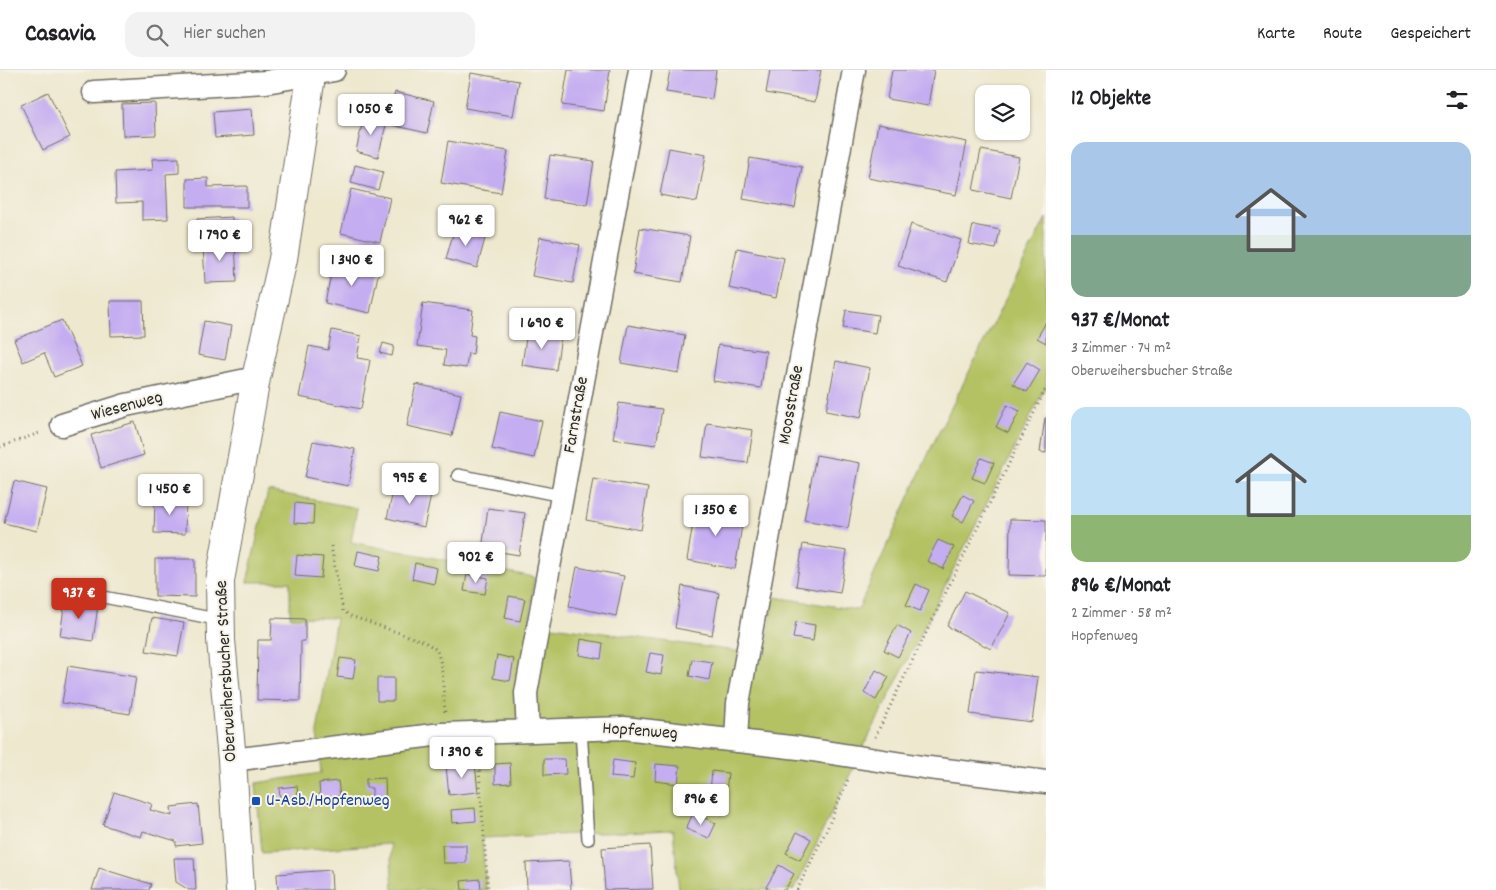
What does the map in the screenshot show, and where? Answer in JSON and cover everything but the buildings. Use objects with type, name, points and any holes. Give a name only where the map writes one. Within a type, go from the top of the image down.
[{"type":"street","name":"Farnstraße","points":[[528,730],[526,694],[640,70]]},
{"type":"street","name":"Moosstraße","points":[[736,741],[738,703],[854,70]]},
{"type":"street","points":[[94,92],[266,82],[319,71]]},
{"type":"street","name":"Oberweihersbucher Straße","points":[[240,890],[221,620],[220,580],[256,378],[283,259],[319,71]]},
{"type":"street","name":"Wiesenweg","points":[[62,425],[126,405],[256,378]]},
{"type":"street","name":"Hopfenweg","points":[[232,760],[446,734],[624,728],[799,748],[1046,782]]},
{"type":"lane","points":[[458,475],[562,496]]},
{"type":"lane","points":[[73,591],[221,620]]},
{"type":"lane","points":[[581,729],[588,839]]},
{"type":"path","points":[[797,890],[861,757],[1046,388]]},
{"type":"path","points":[[0,447],[62,425]]},
{"type":"path","points":[[331,546],[343,611],[351,616],[425,642],[438,650],[442,668],[446,734]]},
{"type":"path","points":[[476,732],[488,890]]},
{"type":"green space","points":[[1046,218],[1046,386],[861,752],[794,890],[679,890],[673,830],[482,838],[486,890],[393,890],[390,844],[262,853],[256,783],[321,773],[317,732],[336,618],[290,617],[290,582],[247,582],[268,491],[357,508],[351,542],[534,577],[530,623],[765,655],[774,597],[858,610],[932,446]]},
{"type":"place","name":"U-Asb./Hopfenweg","points":[[256,801]]}]
